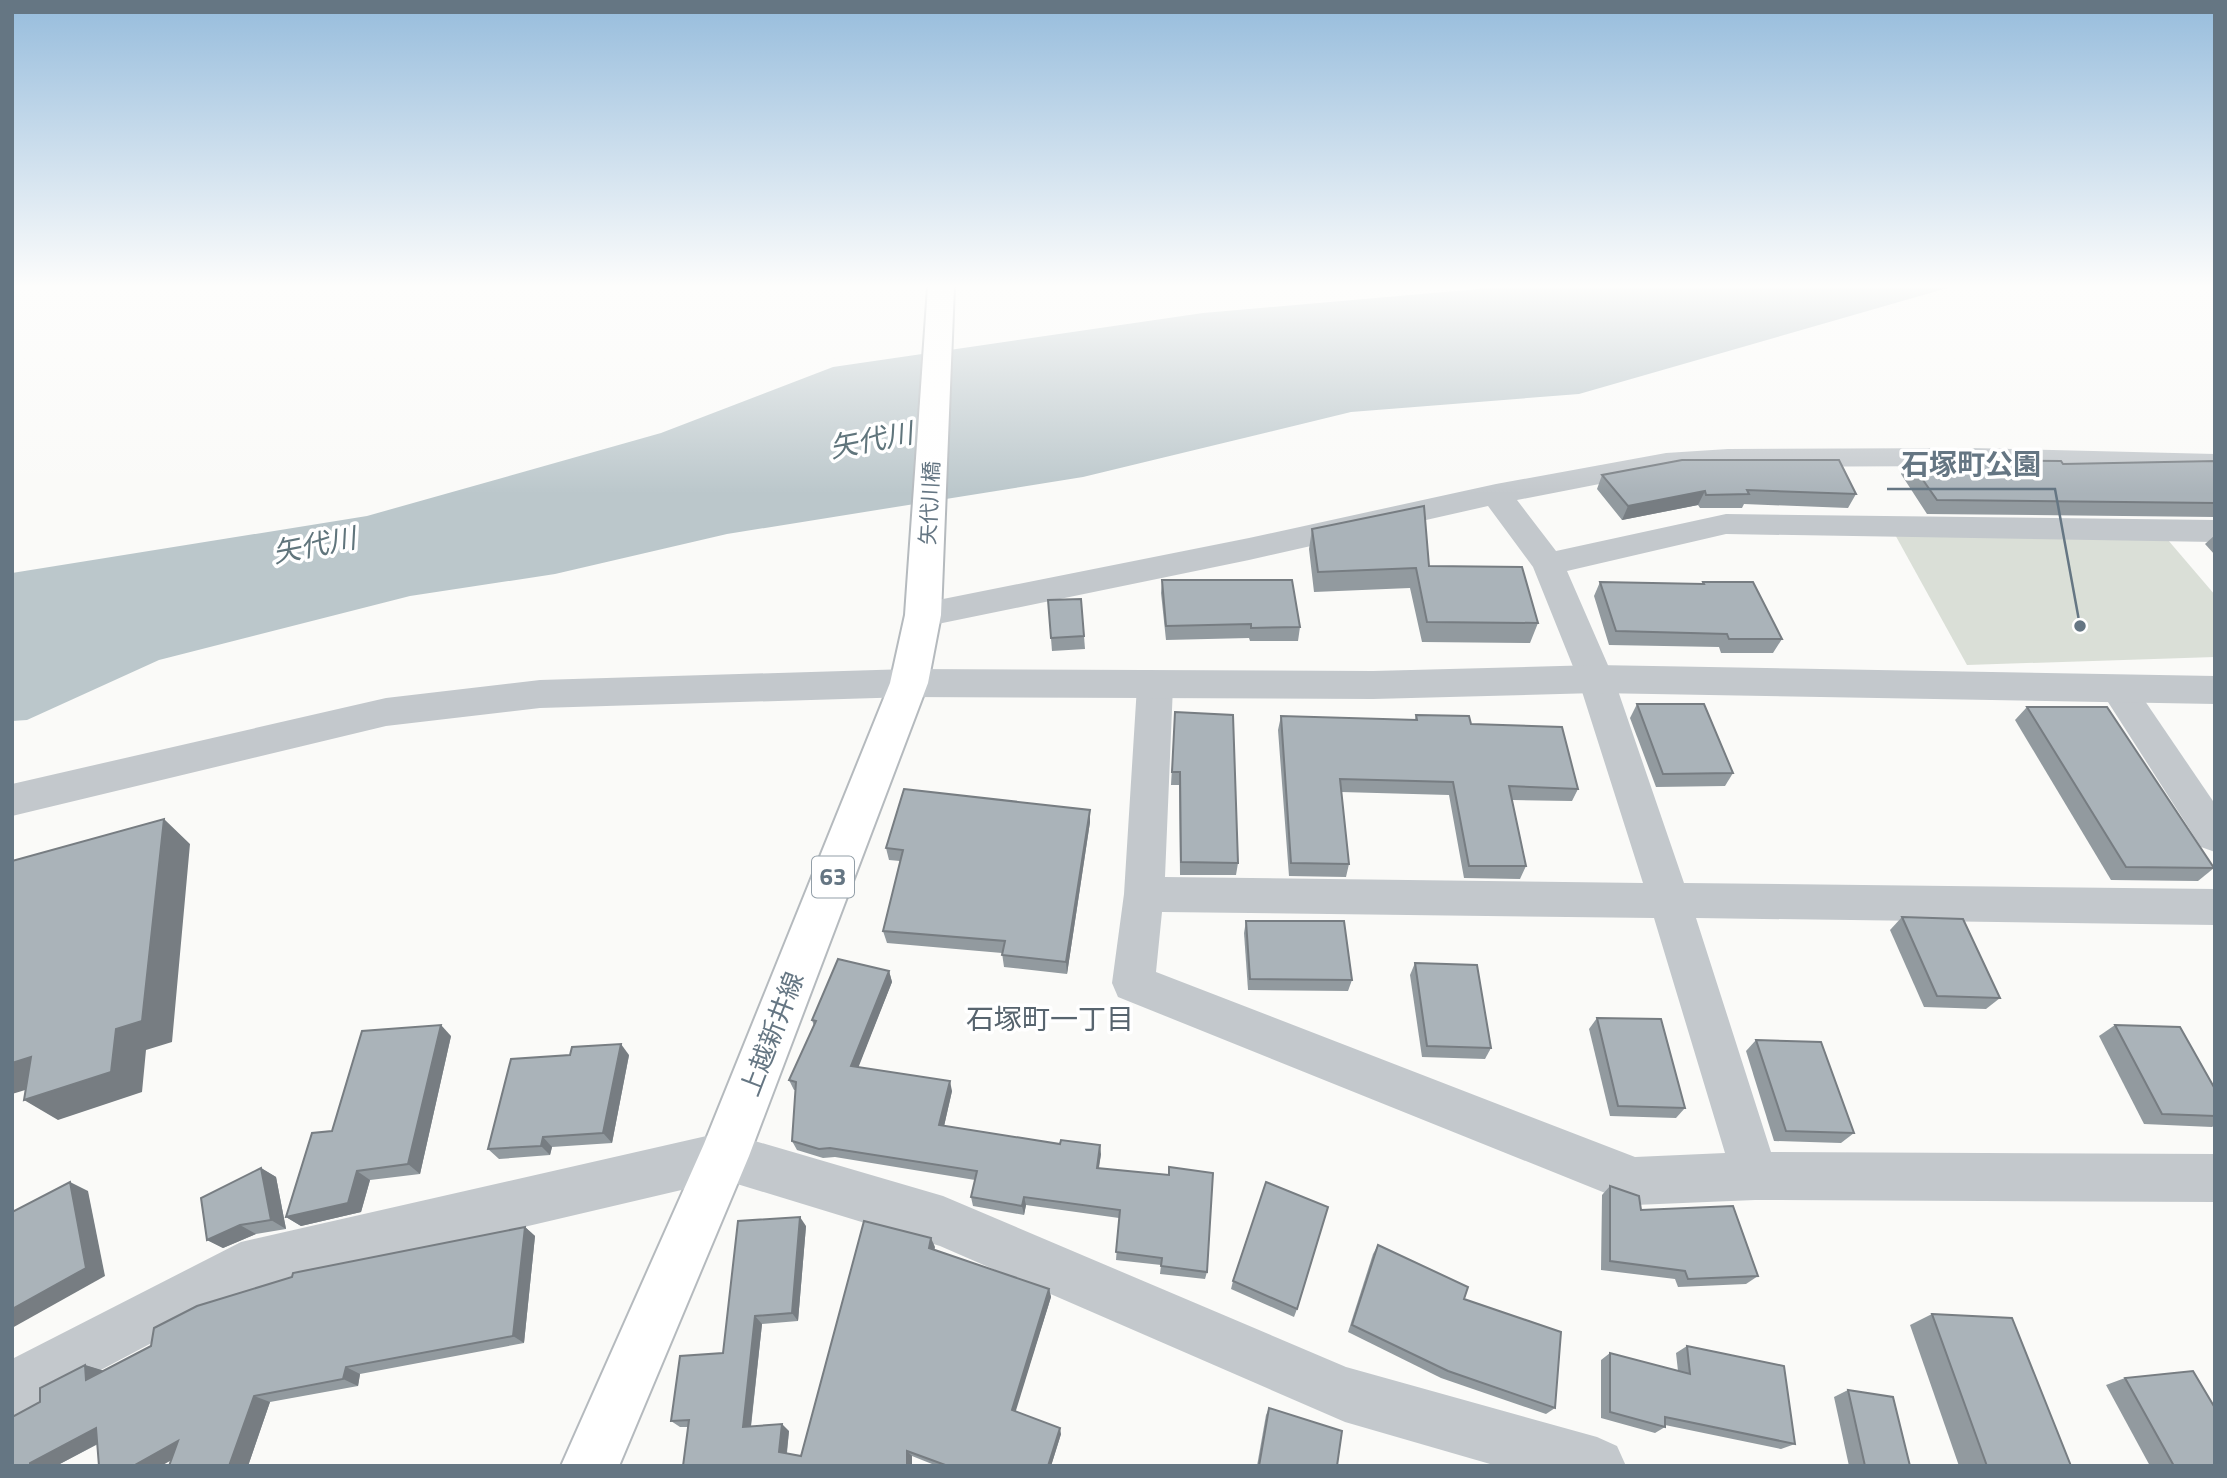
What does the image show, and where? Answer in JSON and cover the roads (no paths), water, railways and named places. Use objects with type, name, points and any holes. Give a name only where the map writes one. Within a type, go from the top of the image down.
[{"type":"main road","name":"矢代川橋","points":[[924,604],[937,356]]},
{"type":"main road","name":"上越新井線","points":[[590,1466],[724,1156],[909,683],[924,604]]},
{"type":"street","points":[[924,604],[1249,549],[1496,494],[1666,462],[1728,458],[1972,457],[2215,463]]},
{"type":"street","points":[[1496,494],[1548,564],[1596,679],[1669,899],[1755,1177]]},
{"type":"street","points":[[1548,564],[1726,524],[2215,531]]},
{"type":"street","points":[[12,800],[386,712],[540,694],[909,683],[1373,685],[1596,679],[2215,690]]},
{"type":"street","points":[[1155,686],[1144,894],[1133,983],[1634,1181],[1755,1177],[2215,1178]]},
{"type":"street","points":[[2117,688],[2215,836]]},
{"type":"street","points":[[1144,894],[2215,907]]},
{"type":"street","points":[[12,1389],[241,1268],[724,1156],[943,1221],[1345,1394],[1597,1466]]},
{"type":"water","name":"矢代川","points":[[909,356],[1711,356],[1579,394],[1351,412],[1083,477],[727,534],[555,574],[410,596],[159,660],[27,720],[12,721],[12,573],[367,516],[661,433],[833,367]]},
{"type":"place","name":"石塚町公園","points":[[2080,626]]},
{"type":"district","name":"石塚町一丁目","points":[[1050,1019]]}]
